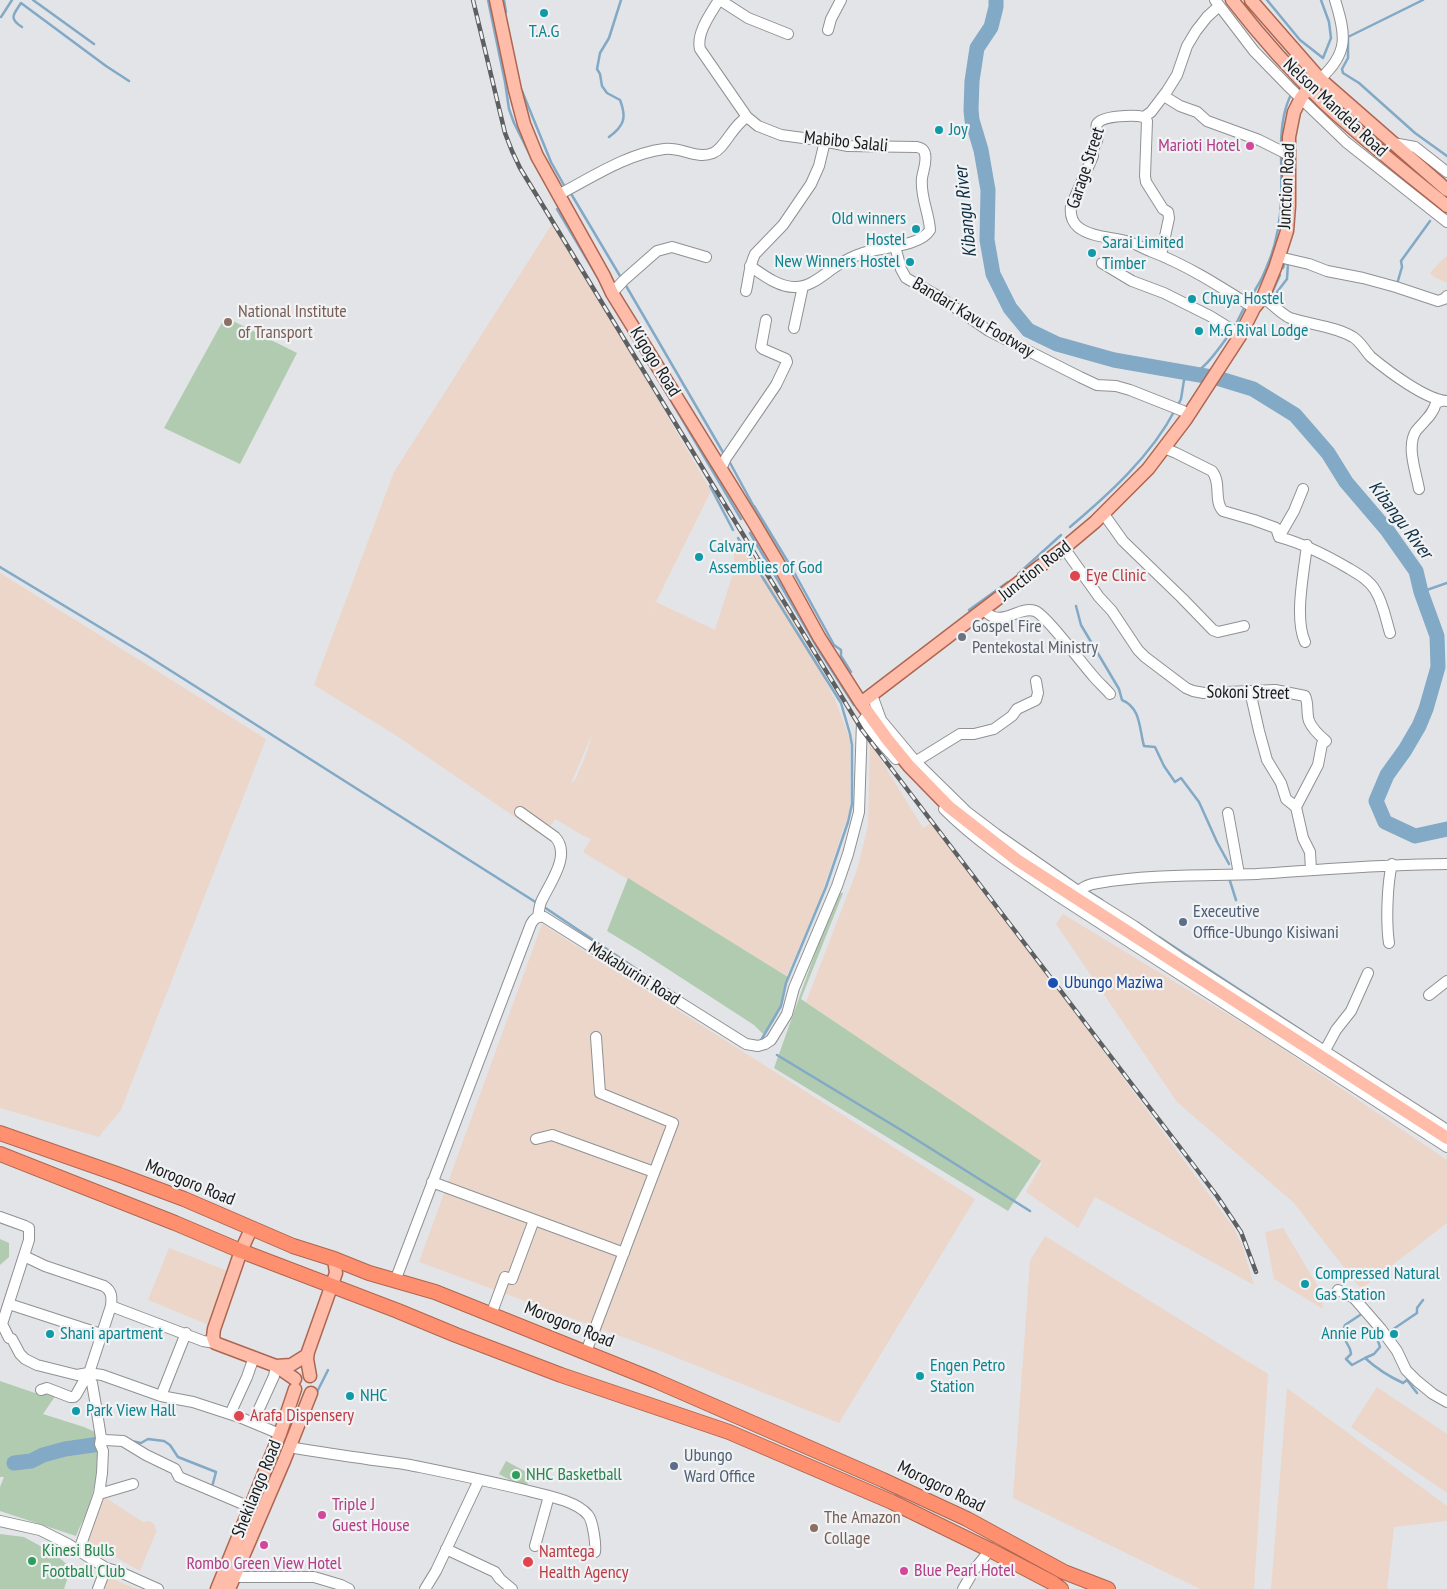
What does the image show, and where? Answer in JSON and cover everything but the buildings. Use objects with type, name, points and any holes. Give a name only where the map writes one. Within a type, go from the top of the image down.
[{"type":"highway","name":"Morogoro Road","points":[[0,1133],[184,1199],[293,1246],[394,1281],[436,1292],[586,1352],[883,1480],[967,1519],[1064,1572],[1108,1589]]},
{"type":"highway","name":"Morogoro Road","points":[[0,1154],[184,1226],[241,1251],[561,1375],[729,1432],[892,1502],[990,1550],[1061,1589]]},
{"type":"main road","name":"Kigogo Road","points":[[496,0],[515,90],[524,124],[537,156],[612,293],[781,568],[864,713],[887,740],[913,764],[949,807],[1017,860],[1076,895],[1324,1054],[1447,1138]]},
{"type":"main road","name":"Nelson Mandela Road","points":[[1232,0],[1284,62],[1323,102],[1447,206]]},
{"type":"main road","name":"Nelson Mandela Road","points":[[1251,0],[1320,80],[1447,190]]},
{"type":"main road","name":"Junction Road","points":[[1216,365],[1247,324],[1254,308],[1263,297],[1279,257],[1287,231],[1289,155],[1294,112],[1301,98],[1310,87],[1320,80]]},
{"type":"main road","points":[[1194,399],[1236,332],[1247,324]]},
{"type":"main road","name":"Junction Road","points":[[1167,444],[1172,430],[1183,411],[1194,399]]},
{"type":"main road","name":"Junction Road","points":[[864,713],[872,695],[1064,548],[1103,514],[1148,469],[1186,419],[1194,399]]},
{"type":"main road","points":[[251,1229],[241,1251],[213,1337],[215,1343],[276,1366],[295,1384],[298,1393],[302,1395],[311,1393],[315,1384],[310,1376],[302,1374],[295,1384]]},
{"type":"main road","points":[[310,1376],[307,1355],[336,1273],[334,1259]]},
{"type":"main road","points":[[276,1366],[291,1365],[307,1355]]},
{"type":"main road","name":"Shekilango Road","points":[[217,1589],[280,1433],[295,1384]]},
{"type":"main road","name":"Shekilango Road","points":[[231,1583],[311,1393]]},
{"type":"street","points":[[828,30],[831,19],[841,0]]},
{"type":"street","points":[[1320,80],[1335,64],[1344,42],[1343,28],[1335,0]]},
{"type":"street","points":[[726,2],[748,18],[788,34]]},
{"type":"street","name":"Mabibo Salali","points":[[726,2],[705,26],[699,45],[703,54],[747,117],[758,126],[781,135],[848,146],[917,147],[925,152],[922,194],[930,230],[925,236],[914,242],[875,249],[853,257],[803,286]]},
{"type":"street","points":[[1161,255],[1169,218],[1168,212],[1163,209],[1150,190],[1145,176],[1148,127],[1144,117],[1151,112],[1164,96],[1177,75],[1187,46],[1217,3],[1254,51],[1346,142],[1447,222]]},
{"type":"street","points":[[1164,96],[1180,106],[1197,112],[1207,121],[1259,140],[1289,155]]},
{"type":"street","name":"Garage Street","points":[[1144,117],[1132,115],[1113,117],[1098,123],[1096,126],[1098,138],[1092,151],[1093,156],[1072,206],[1071,213],[1074,222],[1084,230],[1128,242],[1178,262],[1254,308]]},
{"type":"street","points":[[558,195],[630,158],[665,148],[698,155],[712,154],[719,150],[732,130],[740,121],[747,117]]},
{"type":"street","points":[[746,291],[750,266],[755,254],[784,225],[811,184],[819,166],[825,141]]},
{"type":"street","points":[[1392,143],[1415,147],[1447,172]]},
{"type":"street","name":"Bandari Kavu Footway","points":[[896,246],[901,269],[906,278],[938,296],[989,331],[1032,355],[1098,385],[1116,386],[1130,390],[1183,411]]},
{"type":"street","points":[[612,293],[657,251],[672,247],[706,257]]},
{"type":"street","points":[[1279,257],[1309,264],[1327,271],[1396,287],[1438,301],[1447,296]]},
{"type":"street","points":[[1102,263],[1132,281],[1164,293],[1210,316],[1236,332]]},
{"type":"street","points":[[750,266],[766,277],[785,286],[803,286],[794,328]]},
{"type":"street","points":[[1263,297],[1288,317],[1336,330],[1352,337],[1373,358],[1395,375],[1423,394],[1444,401]]},
{"type":"street","points":[[720,469],[776,385],[787,362],[781,356],[761,347],[766,320]]},
{"type":"street","points":[[1419,489],[1411,455],[1413,440],[1415,434],[1434,412],[1436,403],[1444,401]]},
{"type":"street","points":[[1167,444],[1176,453],[1212,471],[1216,476],[1221,509],[1276,528],[1279,536]]},
{"type":"street","points":[[1279,536],[1294,511],[1303,488]]},
{"type":"street","points":[[1103,514],[1123,541],[1213,630],[1218,632],[1244,626]]},
{"type":"street","points":[[1279,536],[1307,545],[1370,582],[1376,590],[1390,634]]},
{"type":"street","points":[[1304,642],[1301,635],[1300,603],[1307,545]]},
{"type":"street","name":"Sokoni Street","points":[[1064,548],[1099,597],[1112,611],[1131,641],[1145,657],[1193,691],[1204,693],[1274,690],[1305,696],[1308,702],[1307,708],[1310,724],[1326,741],[1322,744],[1318,765],[1296,807]]},
{"type":"street","points":[[984,610],[995,618],[1015,615],[1023,610],[1036,611],[1110,694]]},
{"type":"street","points":[[872,695],[880,720],[913,764],[960,734],[974,734],[994,729],[1012,716],[1017,709],[1036,700],[1038,693],[1036,681]]},
{"type":"street","points":[[1250,691],[1268,760],[1286,799],[1296,807],[1303,838],[1310,852],[1311,870]]},
{"type":"street","points":[[864,713],[912,777],[956,821],[1000,857],[1447,1147]]},
{"type":"street","name":"Makaburini Road","points":[[538,917],[544,917],[746,1044],[758,1046],[772,1040],[787,1014],[794,988],[837,886],[848,854],[859,812],[864,713]]},
{"type":"street","points":[[394,1281],[532,921],[538,917],[540,904],[560,863],[560,844],[555,837],[520,812]]},
{"type":"street","points":[[1228,813],[1239,874]]},
{"type":"street","points":[[1076,895],[1084,887],[1097,883],[1156,876],[1239,874],[1392,864],[1447,864]]},
{"type":"street","points":[[1389,943],[1388,901],[1392,864]]},
{"type":"street","points":[[1368,973],[1351,1011],[1336,1030],[1324,1054],[1447,1130]]},
{"type":"street","points":[[1429,996],[1447,981]]},
{"type":"street","points":[[586,1352],[673,1123],[600,1093],[596,1037]]},
{"type":"street","points":[[536,1139],[552,1135],[654,1172]]},
{"type":"street","points":[[432,1182],[624,1253]]},
{"type":"street","points":[[0,1217],[29,1228],[29,1240],[10,1304],[1,1324],[25,1359],[37,1365],[67,1373],[102,1375],[161,1396],[231,1412],[254,1420],[280,1433]]},
{"type":"street","points":[[491,1315],[505,1277],[512,1279],[534,1220]]},
{"type":"street","points":[[24,1256],[107,1288],[112,1294],[111,1306],[87,1375],[74,1397],[46,1388],[41,1390]]},
{"type":"street","points":[[1338,1290],[1354,1298],[1397,1351],[1406,1370],[1433,1394],[1447,1402]]},
{"type":"street","points":[[10,1304],[101,1334]]},
{"type":"street","points":[[111,1306],[203,1341],[215,1343]]},
{"type":"street","points":[[161,1396],[186,1333]]},
{"type":"street","points":[[231,1412],[254,1357]]},
{"type":"street","points":[[254,1420],[274,1376],[276,1366]]},
{"type":"street","points":[[78,1550],[102,1481],[103,1467],[103,1451],[100,1444],[102,1438],[92,1384],[87,1375]]},
{"type":"street","points":[[182,1400],[240,1417],[280,1433]]},
{"type":"street","points":[[102,1438],[104,1440],[123,1441],[175,1470],[179,1477],[250,1507]]},
{"type":"street","points":[[289,1447],[410,1465],[549,1496],[573,1505],[588,1515],[596,1545],[595,1552]]},
{"type":"street","points":[[425,1589],[436,1571],[479,1480]]},
{"type":"street","points":[[98,1494],[133,1484]]},
{"type":"street","points":[[535,1546],[549,1496]]},
{"type":"street","points":[[0,1521],[40,1530],[78,1550],[106,1568],[120,1572],[158,1589]]},
{"type":"street","points":[[446,1549],[495,1572],[512,1589]]},
{"type":"street","points":[[963,1589],[974,1570],[990,1550]]},
{"type":"street","points":[[98,1589],[106,1568]]},
{"type":"street","points":[[231,1583],[314,1577],[350,1589]]},
{"type":"shaded area","points":[[554,221],[711,491],[633,648],[656,602],[715,630],[734,570],[734,550],[736,545],[745,541],[818,663],[834,697],[850,739],[850,809],[821,896],[787,976],[583,852],[591,839],[555,819],[552,824],[538,833],[397,736],[314,685],[394,472]],"holes":[[[593,732],[575,780],[571,783]]]},
{"type":"shaded area","points":[[1447,256],[1447,283],[1430,273]]},
{"type":"shaded area","points":[[0,573],[266,739],[121,1110],[99,1137],[0,1108]]},
{"type":"shaded area","points":[[870,742],[923,828],[931,823],[1053,983],[1233,1227],[1242,1245],[1254,1285],[1095,1197],[1078,1228],[1026,1192],[1042,1163],[806,1002],[857,870],[868,826]]},
{"type":"shaded area","points":[[1063,914],[1262,1035],[1447,1160],[1447,1223],[1361,1289],[1293,1202],[1177,1102],[1056,924]]},
{"type":"shaded area","points":[[542,924],[975,1199],[839,1423],[650,1347],[419,1262]]},
{"type":"shaded area","name":"Compressed Natural Gas Station","points":[[1283,1228],[1320,1290],[1323,1309],[1274,1279],[1265,1232]]},
{"type":"shaded area","points":[[1045,1236],[1268,1374],[1254,1589],[1200,1589],[1013,1498],[1030,1261]]},
{"type":"shaded area","points":[[169,1248],[228,1271],[209,1325],[148,1300]]},
{"type":"shaded area","points":[[1377,1387],[1447,1434],[1447,1493],[1351,1427]]},
{"type":"shaded area","points":[[1287,1388],[1447,1506],[1447,1521],[1394,1527],[1387,1589],[1271,1589]]},
{"type":"shaded area","points":[[103,1496],[143,1522],[150,1521],[155,1525],[156,1532],[140,1571],[112,1555],[82,1547]]},
{"type":"shaded area","points":[[105,1576],[137,1589],[101,1589]]},
{"type":"green space","points":[[225,317],[297,353],[240,464],[164,428]]},
{"type":"green space","points":[[628,878],[788,977],[777,1015],[763,1034],[754,1025],[607,931]]},
{"type":"green space","points":[[837,892],[843,893],[801,999],[1041,1161],[1008,1211],[774,1068]]},
{"type":"green space","points":[[0,1239],[9,1243],[9,1257],[0,1265]]},
{"type":"green space","points":[[0,1381],[35,1393],[56,1395],[43,1414],[95,1432],[98,1449],[96,1477],[89,1507],[76,1536],[0,1511],[0,1487],[4,1477],[0,1477]]},
{"type":"green space","name":"NHC Basketball","points":[[506,1461],[532,1475],[525,1488],[499,1474]]},
{"type":"green space","name":"Kinesi Bulls Football Club","points":[[0,1534],[24,1537],[55,1554],[71,1568],[64,1589],[0,1589]]},
{"type":"waterway","points":[[1,17],[12,0]]},
{"type":"waterway","points":[[33,0],[94,44]]},
{"type":"waterway","points":[[488,0],[509,109],[530,155]]},
{"type":"waterway","points":[[504,0],[506,12]]},
{"type":"waterway","points":[[609,137],[618,129],[624,117],[620,100],[607,93],[602,86],[597,69],[600,53],[609,38],[621,0]]},
{"type":"waterway","name":"Kibangu River","points":[[996,0],[991,27],[977,48],[972,81],[971,110],[988,190],[987,240],[993,274],[1010,308],[1028,330],[1057,344],[1114,360],[1217,378],[1253,389],[1295,415],[1328,453],[1346,482],[1387,530],[1416,571],[1421,592],[1437,636],[1438,667],[1426,709],[1419,726],[1405,750],[1387,775],[1376,801],[1385,822],[1415,836],[1447,829]]},
{"type":"waterway","points":[[1267,0],[1300,40],[1323,58],[1331,38],[1329,22],[1321,0]]},
{"type":"waterway","points":[[1423,0],[1348,37],[1348,58],[1342,69],[1343,73],[1359,83],[1415,133],[1447,156]]},
{"type":"waterway","points":[[22,27],[14,18],[21,3],[129,81]]},
{"type":"waterway","points":[[522,91],[551,162],[565,187]]},
{"type":"waterway","points":[[1281,148],[1283,120],[1286,106],[1292,93]]},
{"type":"waterway","points":[[1248,301],[1263,275],[1275,242],[1280,214],[1281,154]]},
{"type":"waterway","points":[[570,192],[620,276]]},
{"type":"waterway","points":[[557,209],[601,283]]},
{"type":"waterway","points":[[1397,284],[1402,267],[1401,261],[1430,221]]},
{"type":"waterway","points":[[1283,268],[1285,262]]},
{"type":"waterway","points":[[1277,292],[1287,279],[1288,263]]},
{"type":"waterway","points":[[1270,297],[1280,275]]},
{"type":"waterway","points":[[625,284],[724,454]]},
{"type":"waterway","points":[[1237,322],[1245,306]]},
{"type":"waterway","points":[[1178,405],[1181,399],[1184,380],[1205,365],[1231,332]]},
{"type":"waterway","points":[[660,382],[741,519]]},
{"type":"waterway","points":[[1070,527],[1114,488],[1142,459],[1175,410]]},
{"type":"waterway","points":[[729,461],[753,505]]},
{"type":"waterway","points":[[710,486],[733,530]]},
{"type":"waterway","points":[[754,506],[788,562]]},
{"type":"waterway","points":[[750,533],[820,652],[854,705]]},
{"type":"waterway","points":[[1018,574],[1061,535]]},
{"type":"waterway","points":[[738,538],[841,703],[852,745],[852,804],[848,822],[826,887],[786,983],[781,1006],[760,1042]]},
{"type":"waterway","points":[[790,565],[834,645],[841,650],[841,656],[851,672]]},
{"type":"waterway","points":[[0,567],[146,655],[537,903]]},
{"type":"waterway","points":[[969,610],[1008,582]]},
{"type":"waterway","points":[[1421,592],[1447,583]]},
{"type":"waterway","points":[[1076,606],[1081,625],[1119,689],[1122,700],[1133,708],[1136,713],[1144,746],[1155,747],[1164,766],[1175,782],[1181,778],[1199,802],[1229,864]]},
{"type":"waterway","points":[[1230,881],[1236,900]]},
{"type":"waterway","points":[[1086,890],[1102,900]]},
{"type":"waterway","points":[[544,907],[641,972]]},
{"type":"waterway","points":[[1159,937],[1307,1034]]},
{"type":"waterway","points":[[777,1055],[1030,1211]]},
{"type":"waterway","points":[[1389,1332],[1417,1313],[1417,1308],[1423,1300]]},
{"type":"waterway","points":[[1363,1313],[1345,1325],[1342,1334],[1351,1354],[1346,1359],[1352,1365],[1365,1358]]},
{"type":"waterway","points":[[1381,1335],[1376,1335],[1380,1347],[1374,1354],[1365,1358],[1392,1378],[1403,1383],[1407,1380],[1417,1393]]},
{"type":"waterway","points":[[316,1394],[328,1370]]},
{"type":"waterway","points":[[131,1441],[141,1443],[148,1439],[164,1441],[170,1445],[178,1457],[216,1472],[212,1487]]},
{"type":"waterway","points":[[14,1463],[31,1461],[43,1455],[65,1449],[100,1444]]},
{"type":"railway","points":[[473,0],[505,133],[520,168],[862,730],[1217,1196],[1241,1232],[1256,1272]]},
{"type":"place","name":"T.A.G","points":[[544,13]]},
{"type":"place","name":"Joy","points":[[939,130]]},
{"type":"place","name":"Marioti Hotel","points":[[1250,146]]},
{"type":"place","name":"Old winners Hostel","points":[[916,229]]},
{"type":"place","name":"Sarai Limited Timber","points":[[1092,253]]},
{"type":"place","name":"New Winners Hostel","points":[[910,262]]},
{"type":"place","name":"Chuya Hostel","points":[[1192,299]]},
{"type":"place","name":"National Institute of Transport","points":[[228,322]]},
{"type":"place","name":"M.G Rival Lodge","points":[[1199,331]]},
{"type":"place","name":"Calvary Assemblies of God","points":[[699,557]]},
{"type":"place","name":"Eye Clinic","points":[[1075,576]]},
{"type":"place","name":"Gospel Fire Pentekostal Ministry","points":[[962,637]]},
{"type":"place","name":"Execeutive Office-Ubungo Kisiwani","points":[[1183,922]]},
{"type":"place","name":"Ubungo Maziwa","points":[[1053,983]]},
{"type":"place","name":"Compressed Natural Gas Station","points":[[1305,1284]]},
{"type":"place","name":"Shani apartment","points":[[50,1334]]},
{"type":"place","name":"Annie Pub","points":[[1394,1334]]},
{"type":"place","name":"Engen Petro Station","points":[[920,1376]]},
{"type":"place","name":"NHC","points":[[350,1396]]},
{"type":"place","name":"Park View Hall","points":[[76,1411]]},
{"type":"place","name":"Arafa Dispensery","points":[[239,1416]]},
{"type":"place","name":"Ubungo Ward Office","points":[[674,1466]]},
{"type":"place","name":"NHC Basketball","points":[[516,1475]]},
{"type":"place","name":"Triple J Guest House","points":[[322,1515]]},
{"type":"place","name":"The Amazon Collage","points":[[814,1528]]},
{"type":"place","name":"Rombo Green View Hotel","points":[[264,1545]]},
{"type":"place","name":"Kinesi Bulls Football Club","points":[[32,1561]]},
{"type":"place","name":"Namtega Health Agency","points":[[528,1562]]},
{"type":"place","name":"Blue Pearl Hotel","points":[[904,1571]]}]
